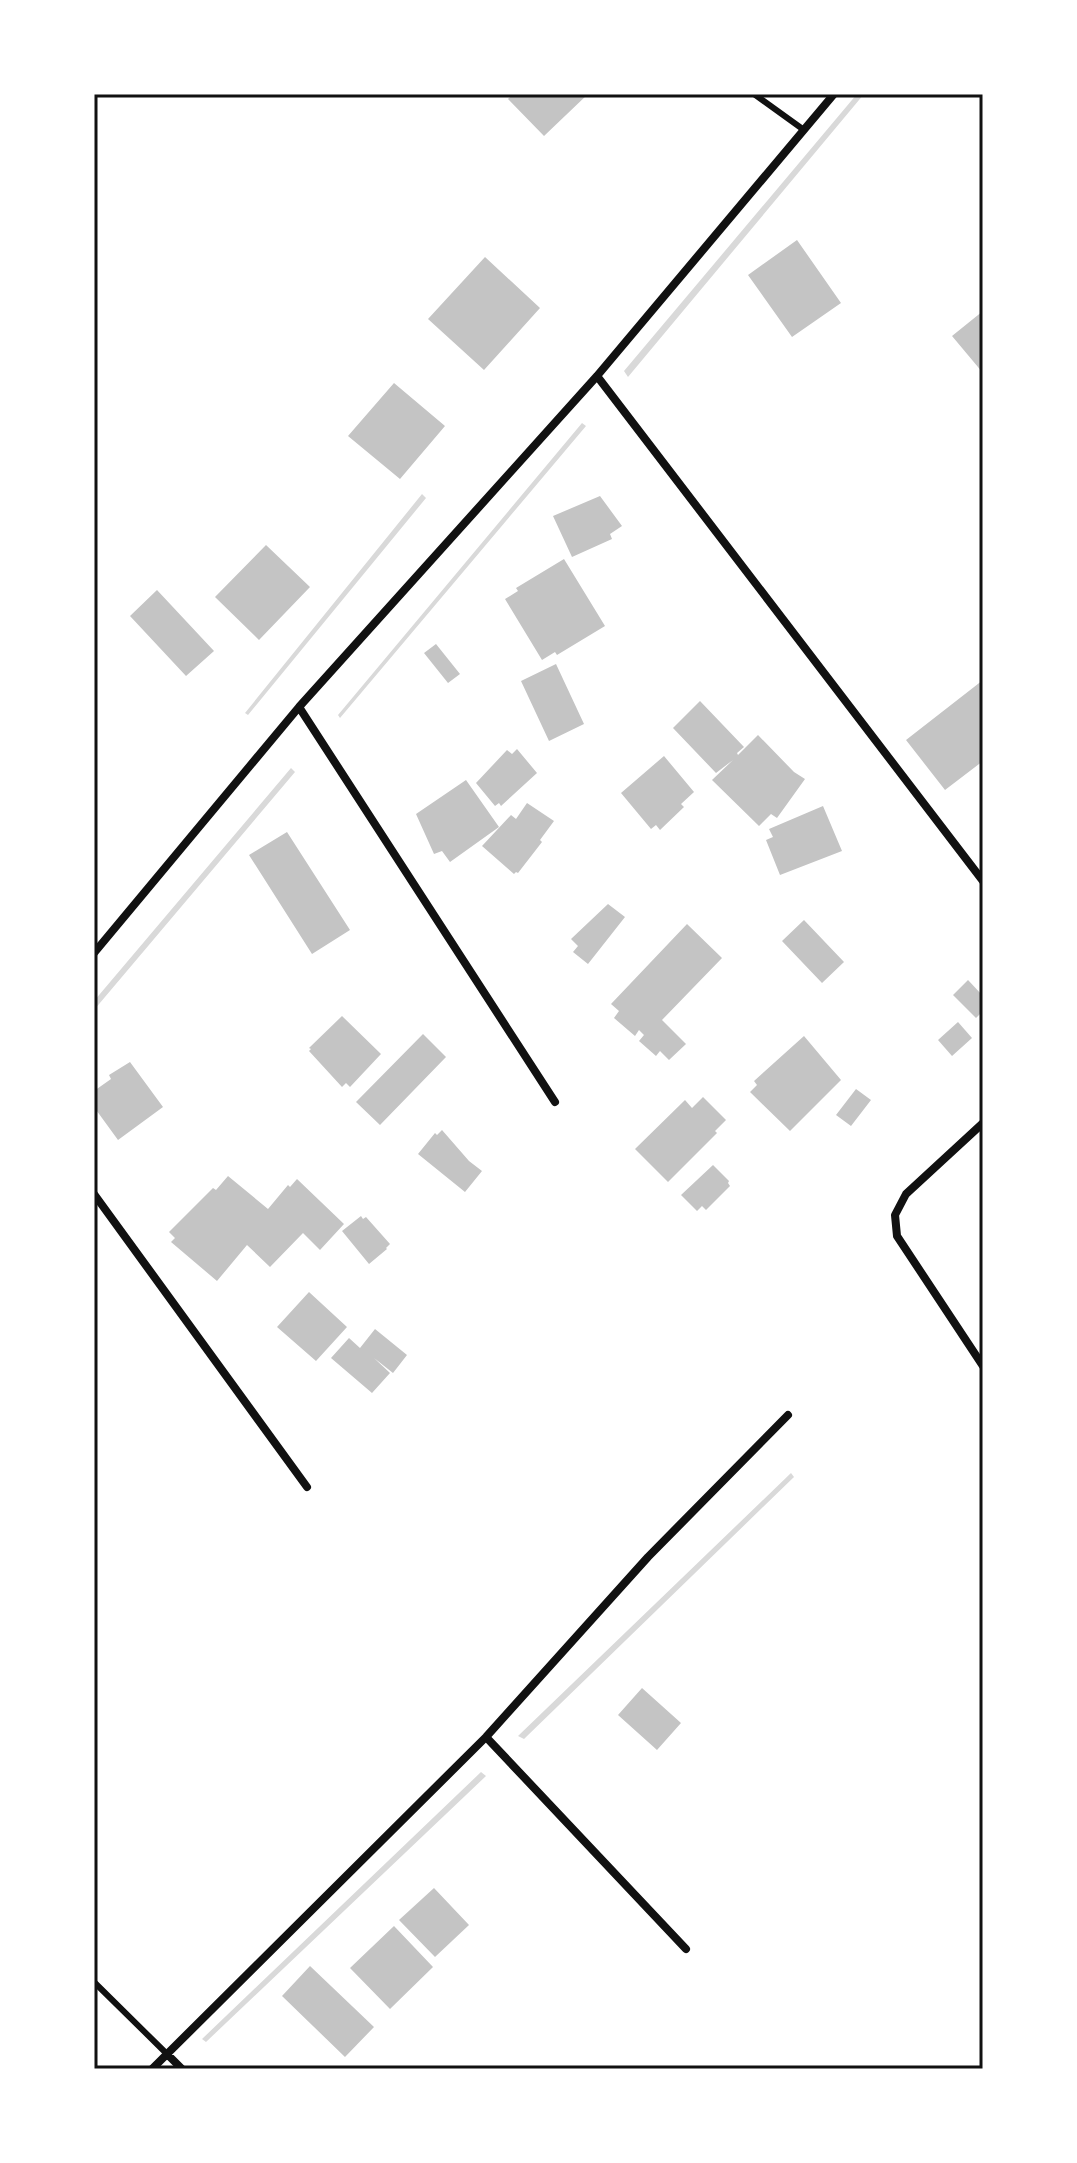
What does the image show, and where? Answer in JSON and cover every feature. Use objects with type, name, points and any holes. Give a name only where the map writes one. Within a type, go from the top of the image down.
[{"type":"street","points":[[94,953],[299,707],[597,376],[834,94]]},
{"type":"street","points":[[597,376],[983,881]]},
{"type":"street","points":[[299,707],[555,1102]]},
{"type":"street","points":[[983,1123],[906,1194],[895,1215],[897,1236],[983,1366]]},
{"type":"street","points":[[94,1194],[307,1487]]},
{"type":"street","points":[[152,2069],[486,1737],[648,1557],[788,1415]]},
{"type":"street","points":[[486,1737],[686,1949]]},
{"type":"street","points":[[167,2054],[182,2069]]},
{"type":"lane","points":[[754,94],[804,130]]},
{"type":"lane","points":[[94,1982],[167,2054]]},
{"type":"shaded area","points":[[857,94],[864,94],[628,377],[624,371]]},
{"type":"shaded area","points":[[582,423],[586,426],[340,718],[338,715]]},
{"type":"shaded area","points":[[422,494],[426,498],[248,715],[245,713]]},
{"type":"shaded area","points":[[291,768],[295,772],[94,1010],[94,1001]]},
{"type":"shaded area","points":[[791,1473],[794,1477],[524,1739],[518,1736]]},
{"type":"shaded area","points":[[481,1772],[486,1776],[206,2042],[202,2039]]},
{"type":"building","points":[[513,94],[588,94],[544,136],[508,99]]},
{"type":"building","points":[[797,240],[841,303],[792,337],[748,275]]},
{"type":"building","points":[[485,257],[540,308],[484,370],[428,319]]},
{"type":"building","points":[[983,311],[983,373],[952,336]]},
{"type":"building","points":[[394,383],[445,426],[400,479],[348,436]]},
{"type":"building","points":[[600,496],[622,526],[610,534],[612,539],[572,557],[553,516]]},
{"type":"building","points":[[266,545],[310,587],[259,640],[215,597]]},
{"type":"building","points":[[564,559],[605,626],[557,655],[555,652],[542,660],[505,599],[518,591],[516,588]]},
{"type":"building","points":[[157,590],[214,651],[186,676],[130,616]]},
{"type":"building","points":[[436,644],[460,674],[448,683],[424,653]]},
{"type":"building","points":[[556,664],[584,724],[549,741],[521,681]]},
{"type":"building","points":[[983,680],[983,761],[945,790],[906,740]]},
{"type":"building","points":[[700,701],[744,747],[738,755],[758,735],[794,772],[805,779],[777,818],[771,814],[759,826],[712,780],[733,760],[716,773],[673,728]]},
{"type":"building","points":[[517,749],[537,773],[501,806],[499,803],[495,806],[476,783],[507,750],[512,754]]},
{"type":"building","points":[[664,756],[694,792],[681,804],[684,807],[660,830],[656,825],[651,829],[621,793]]},
{"type":"building","points":[[466,780],[499,827],[450,862],[442,851],[434,854],[416,814]]},
{"type":"building","points":[[527,803],[554,821],[540,840],[542,842],[514,874],[482,846],[511,815],[516,819]]},
{"type":"building","points":[[823,806],[842,851],[780,875],[766,840],[773,837],[769,829]]},
{"type":"building","points":[[287,832],[350,930],[312,954],[249,855]]},
{"type":"building","points":[[608,904],[625,917],[588,964],[573,952],[578,946],[571,939]]},
{"type":"building","points":[[804,920],[844,962],[822,983],[782,941]]},
{"type":"building","points":[[687,924],[722,958],[662,1020],[686,1044],[669,1060],[660,1051],[656,1056],[639,1041],[644,1035],[639,1030],[635,1036],[614,1018],[619,1011],[611,1004]]},
{"type":"building","points":[[968,980],[983,996],[983,1011],[976,1018],[953,995]]},
{"type":"building","points":[[342,1016],[381,1054],[350,1087],[346,1083],[342,1087],[309,1051]]},
{"type":"building","points":[[958,1022],[972,1038],[952,1056],[938,1040]]},
{"type":"building","points":[[423,1034],[446,1057],[380,1125],[356,1102]]},
{"type":"building","points":[[804,1036],[841,1080],[790,1131],[750,1092],[757,1085],[754,1081]]},
{"type":"building","points":[[130,1062],[163,1107],[118,1140],[94,1107],[94,1091],[111,1079],[109,1075]]},
{"type":"building","points":[[856,1089],[871,1100],[851,1126],[836,1115]]},
{"type":"building","points":[[703,1097],[726,1120],[668,1182],[635,1149],[685,1100],[692,1108]]},
{"type":"building","points":[[442,1130],[482,1171],[465,1192],[418,1154],[435,1133],[437,1135]]},
{"type":"building","points":[[713,1165],[730,1186],[706,1210],[702,1206],[697,1211],[681,1195]]},
{"type":"building","points":[[228,1176],[268,1209],[297,1179],[344,1224],[320,1250],[303,1233],[270,1267],[247,1245],[217,1281],[171,1242],[175,1238],[169,1232]]},
{"type":"building","points":[[361,1216],[363,1219],[366,1217],[390,1244],[369,1264],[342,1231]]},
{"type":"building","points":[[309,1292],[347,1327],[316,1361],[277,1327]]},
{"type":"building","points":[[375,1329],[407,1355],[393,1373],[374,1358],[390,1373],[372,1393],[331,1358],[349,1338],[360,1348]]},
{"type":"building","points":[[642,1688],[681,1723],[657,1750],[618,1715]]},
{"type":"building","points":[[434,1888],[469,1925],[435,1957],[399,1920]]},
{"type":"building","points":[[394,1926],[433,1967],[390,2009],[350,1968]]},
{"type":"building","points":[[310,1966],[374,2027],[345,2057],[282,1996]]}]
